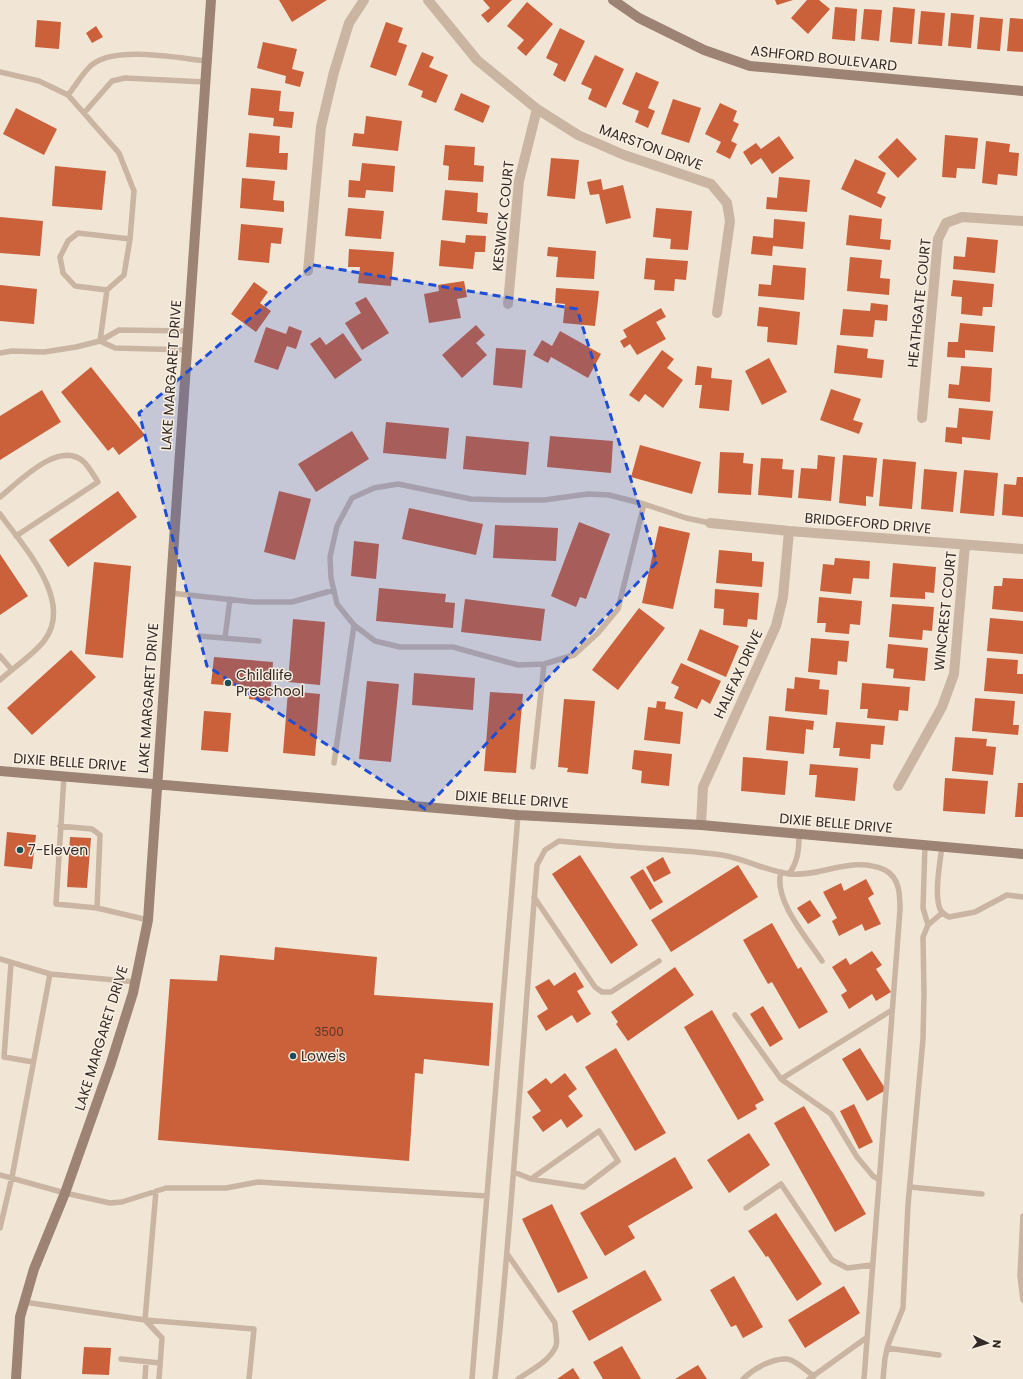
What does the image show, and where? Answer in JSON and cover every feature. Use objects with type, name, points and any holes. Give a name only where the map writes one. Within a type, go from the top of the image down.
[{"type":"street","name":"LAKE MARGARET DRIVE","points":[[16,1379],[20,1318],[24,1302],[34,1269],[65,1193],[111,1063],[136,982],[148,920],[156,783],[188,350],[211,0]]},
{"type":"street","points":[[308,270],[321,127],[334,72],[349,23],[364,0]]},
{"type":"street","name":"MARSTON DRIVE","points":[[428,0],[477,60],[537,109],[578,135],[624,155],[711,184],[727,203],[730,221],[717,313]]},
{"type":"street","name":"ASHFORD BOULEVARD","points":[[613,0],[639,18],[704,50],[750,66],[1023,91]]},
{"type":"street","name":"KESWICK COURT","points":[[508,304],[519,181],[537,109]]},
{"type":"street","name":"HEATHGATE COURT","points":[[922,418],[938,239],[946,224],[962,217],[1023,221]]},
{"type":"street","name":"BRIDGEFORD DRIVE","points":[[710,523],[789,531],[1023,549]]},
{"type":"street","name":"HALIFAX DRIVE","points":[[701,825],[703,787],[776,626],[783,597],[789,531]]},
{"type":"street","name":"WINCREST COURT","points":[[898,786],[942,707],[954,674],[965,545]]},
{"type":"street","name":"DIXIE BELLE DRIVE","points":[[0,771],[156,783],[518,815],[701,825],[1023,854]]},
{"type":"lane","points":[[68,95],[93,64],[110,57],[127,54],[206,61]]},
{"type":"lane","points":[[0,72],[38,81],[68,95],[119,153],[134,191],[130,239],[124,275],[107,290],[100,340]]},
{"type":"lane","points":[[84,113],[112,82],[125,78],[205,82]]},
{"type":"lane","points":[[107,290],[75,286],[63,273],[60,257],[68,242],[78,233],[130,239]]},
{"type":"lane","points":[[0,353],[12,351],[44,352],[100,340],[119,330],[189,330]]},
{"type":"lane","points":[[100,340],[116,348],[188,350]]},
{"type":"lane","points":[[0,497],[45,461],[57,456],[71,456],[84,461],[98,482],[16,536]]},
{"type":"lane","points":[[644,504],[618,609],[598,633],[574,655],[544,664],[518,665],[453,646],[400,647],[375,641],[354,625],[337,604],[330,557],[337,526],[352,498],[374,488],[398,484],[471,499],[504,500],[544,500],[588,494],[608,495],[644,504],[686,518],[710,523]]},
{"type":"lane","points":[[0,514],[45,577],[52,600],[52,623],[44,641],[0,680]]},
{"type":"lane","points":[[170,593],[253,602],[292,602],[334,590]]},
{"type":"lane","points":[[225,638],[230,599]]},
{"type":"lane","points":[[334,763],[354,625]]},
{"type":"lane","points":[[199,636],[259,641]]},
{"type":"lane","points":[[0,656],[12,670]]},
{"type":"lane","points":[[533,767],[544,664]]},
{"type":"lane","points":[[64,776],[56,904],[97,908],[148,920]]},
{"type":"lane","points":[[472,1379],[518,815]]},
{"type":"lane","points":[[60,826],[92,829],[100,836],[97,908]]},
{"type":"lane","points":[[789,874],[796,864],[798,856],[799,834]]},
{"type":"lane","points":[[495,1379],[508,1255],[518,1094],[537,865],[545,850],[559,841],[707,853],[736,858],[764,869],[789,874],[802,874],[838,866],[859,864],[872,866],[891,874],[897,882],[900,896],[864,1379]]},
{"type":"lane","points":[[925,845],[923,908],[928,925]]},
{"type":"lane","points":[[942,846],[938,894],[942,913],[949,917],[976,912],[1007,895],[1023,896]]},
{"type":"lane","points":[[781,872],[779,879],[783,902],[822,961]]},
{"type":"lane","points":[[534,896],[596,988],[602,992],[615,990],[659,961]]},
{"type":"lane","points":[[883,1379],[887,1348],[903,1308],[910,1187],[923,1039],[923,937],[928,925],[942,913]]},
{"type":"lane","points":[[0,959],[11,964],[50,974],[136,982]]},
{"type":"lane","points":[[11,964],[4,1057],[33,1062]]},
{"type":"lane","points":[[0,1228],[12,1177],[50,974]]},
{"type":"lane","points":[[781,1079],[892,1010]]},
{"type":"lane","points":[[735,1015],[781,1079],[831,1114],[857,1157],[873,1176],[879,1180]]},
{"type":"lane","points":[[514,1172],[531,1179],[584,1187],[618,1161],[599,1130],[531,1179]]},
{"type":"lane","points":[[0,1174],[65,1193],[110,1203],[122,1202],[166,1188],[226,1188],[258,1182],[487,1196]]},
{"type":"lane","points":[[746,1208],[781,1184],[832,1260],[847,1268],[872,1264]]},
{"type":"lane","points":[[910,1187],[982,1194]]},
{"type":"lane","points":[[156,1191],[145,1320],[162,1338],[158,1379]]},
{"type":"lane","points":[[1023,1216],[1020,1276],[1023,1300]]},
{"type":"lane","points":[[508,1255],[555,1323],[557,1345],[549,1357],[518,1379]]},
{"type":"lane","points":[[24,1302],[145,1320],[254,1329],[249,1379]]},
{"type":"lane","points":[[743,1379],[760,1367],[778,1360],[788,1359],[812,1378],[866,1338]]},
{"type":"lane","points":[[887,1348],[940,1355]]},
{"type":"lane","points":[[121,1360],[160,1363]]},
{"type":"lane","points":[[145,1379],[146,1362]]},
{"type":"highlighted area","points":[[313,265],[577,309],[657,562],[425,809],[207,666],[139,413]]},
{"type":"building","points":[[279,0],[327,0],[292,22]]},
{"type":"building","points":[[483,0],[512,0],[488,23],[481,15],[490,8]]},
{"type":"building","points":[[775,0],[793,0],[777,5]]},
{"type":"building","points":[[807,0],[819,0],[830,9],[808,34],[791,18]]},
{"type":"building","points":[[527,2],[553,24],[526,56],[517,48],[524,40],[507,26]]},
{"type":"building","points":[[835,7],[857,9],[855,41],[832,39]]},
{"type":"building","points":[[893,7],[915,9],[912,44],[890,42]]},
{"type":"building","points":[[864,9],[882,10],[879,41],[861,39]]},
{"type":"building","points":[[921,11],[945,13],[942,46],[918,44]]},
{"type":"building","points":[[951,13],[974,15],[971,48],[948,46]]},
{"type":"building","points":[[980,17],[1003,19],[1000,51],[977,49]]},
{"type":"building","points":[[1010,18],[1023,19],[1023,52],[1007,51]]},
{"type":"building","points":[[37,20],[61,22],[59,49],[35,47]]},
{"type":"building","points":[[386,22],[403,28],[398,42],[407,45],[396,76],[370,67]]},
{"type":"building","points":[[96,26],[103,37],[92,43],[86,33]]},
{"type":"building","points":[[560,28],[585,41],[565,82],[553,75],[558,64],[546,58]]},
{"type":"building","points":[[263,42],[297,49],[292,69],[304,72],[300,87],[285,83],[286,76],[257,68]]},
{"type":"building","points":[[422,52],[434,57],[429,67],[448,75],[436,103],[421,97],[423,91],[408,85]]},
{"type":"building","points":[[595,55],[624,69],[606,108],[588,99],[592,89],[581,84]]},
{"type":"building","points":[[636,72],[659,82],[648,108],[655,111],[648,128],[635,122],[639,111],[622,104]]},
{"type":"building","points":[[251,88],[281,91],[279,111],[294,112],[292,128],[273,126],[274,118],[248,115]]},
{"type":"building","points":[[461,93],[490,106],[483,123],[454,110]]},
{"type":"building","points":[[673,99],[701,108],[689,143],[661,134]]},
{"type":"building","points":[[720,103],[737,111],[733,121],[739,124],[731,141],[737,144],[730,159],[716,152],[721,142],[705,134]]},
{"type":"building","points":[[16,108],[57,129],[44,155],[3,134]]},
{"type":"building","points":[[366,116],[402,121],[398,151],[352,146],[354,133],[364,134]]},
{"type":"building","points":[[249,133],[280,136],[279,153],[288,153],[287,170],[246,167]]},
{"type":"building","points":[[945,135],[978,138],[975,169],[957,168],[956,178],[942,177]]},
{"type":"building","points":[[779,136],[794,158],[772,174],[761,158],[751,165],[743,152],[756,143],[761,149]]},
{"type":"building","points":[[897,138],[917,159],[898,178],[878,157]]},
{"type":"building","points":[[986,141],[1010,144],[1009,152],[1019,153],[1017,176],[998,174],[997,185],[982,183]]},
{"type":"building","points":[[445,145],[475,147],[474,165],[484,166],[483,182],[448,180],[449,166],[443,165]]},
{"type":"building","points":[[551,158],[579,160],[575,199],[547,196]]},
{"type":"building","points":[[855,159],[886,173],[877,193],[886,197],[881,208],[841,189]]},
{"type":"building","points":[[362,163],[395,166],[393,192],[366,190],[365,198],[348,197],[349,180],[360,181]]},
{"type":"building","points":[[55,166],[106,171],[102,210],[52,206]]},
{"type":"building","points":[[779,177],[810,180],[807,212],[766,209],[767,197],[777,198]]},
{"type":"building","points":[[242,178],[275,181],[273,200],[284,201],[284,212],[240,208]]},
{"type":"building","points":[[601,179],[603,190],[623,185],[631,218],[606,224],[599,194],[590,195],[587,182]]},
{"type":"building","points":[[445,190],[478,193],[477,212],[488,213],[487,224],[442,220]]},
{"type":"building","points":[[348,208],[384,211],[381,239],[345,236]]},
{"type":"building","points":[[656,208],[692,211],[688,250],[670,249],[671,239],[653,237]]},
{"type":"building","points":[[849,215],[882,219],[880,239],[891,240],[890,250],[846,245]]},
{"type":"building","points":[[0,217],[43,221],[40,256],[0,253]]},
{"type":"building","points":[[774,219],[805,222],[803,249],[773,246],[772,256],[751,254],[753,236],[773,238]]},
{"type":"building","points":[[241,224],[283,228],[281,244],[271,243],[269,263],[238,260]]},
{"type":"building","points":[[466,235],[486,236],[485,252],[475,252],[473,269],[439,266],[441,240],[465,243]]},
{"type":"building","points":[[967,237],[998,240],[995,273],[953,269],[954,256],[965,257]]},
{"type":"building","points":[[548,247],[596,251],[594,279],[556,277],[558,257],[547,256]]},
{"type":"building","points":[[349,249],[394,252],[391,286],[358,283],[360,267],[348,267]]},
{"type":"building","points":[[850,257],[882,260],[880,278],[890,279],[889,295],[847,291]]},
{"type":"building","points":[[646,258],[688,261],[686,280],[675,279],[674,291],[654,290],[655,280],[644,279]]},
{"type":"building","points":[[773,265],[806,268],[804,300],[758,296],[759,284],[771,285]]},
{"type":"building","points":[[953,280],[994,284],[992,307],[983,307],[982,316],[961,314],[962,297],[951,296]]},
{"type":"building","points":[[464,281],[467,297],[457,299],[461,318],[429,323],[424,294],[439,291],[438,285]]},
{"type":"building","points":[[254,282],[268,292],[260,303],[271,311],[256,332],[231,314]]},
{"type":"building","points":[[0,285],[37,289],[34,324],[0,321]]},
{"type":"building","points":[[556,288],[599,291],[595,326],[563,323],[565,304],[555,303]]},
{"type":"building","points":[[366,297],[389,333],[362,350],[345,323],[361,313],[355,303]]},
{"type":"building","points":[[871,303],[888,305],[887,321],[875,320],[873,337],[840,335],[843,309],[870,311]]},
{"type":"building","points":[[759,307],[800,312],[797,345],[767,342],[768,327],[757,326]]},
{"type":"building","points":[[661,308],[666,317],[656,322],[666,339],[637,355],[630,344],[624,348],[620,341],[627,337],[623,330]]},
{"type":"building","points":[[960,323],[995,326],[993,352],[965,350],[965,358],[947,357],[948,342],[958,342]]},
{"type":"building","points":[[476,325],[485,335],[476,343],[487,355],[462,378],[442,355]]},
{"type":"building","points":[[289,326],[302,331],[296,349],[287,346],[278,370],[254,362],[266,327],[286,334]]},
{"type":"building","points":[[560,331],[601,354],[588,378],[551,357],[548,363],[533,355],[542,340],[552,346]]},
{"type":"building","points":[[343,333],[362,360],[335,379],[310,344],[320,337],[326,345]]},
{"type":"building","points":[[837,345],[868,349],[867,358],[884,360],[882,378],[834,373]]},
{"type":"building","points":[[496,348],[526,350],[522,388],[493,385]]},
{"type":"building","points":[[662,350],[674,359],[667,368],[683,380],[663,408],[645,394],[639,402],[629,395]]},
{"type":"building","points":[[769,358],[787,392],[762,405],[745,371]]},
{"type":"building","points":[[697,366],[712,368],[711,378],[732,380],[729,411],[699,408],[702,385],[695,385]]},
{"type":"building","points":[[961,366],[992,368],[990,402],[948,398],[949,384],[959,385]]},
{"type":"building","points":[[91,367],[145,435],[119,455],[113,447],[108,451],[61,392]]},
{"type":"building","points":[[831,389],[861,399],[853,420],[863,423],[859,434],[820,420]]},
{"type":"building","points":[[42,390],[61,422],[0,460],[0,416]]},
{"type":"building","points":[[959,408],[993,411],[990,440],[962,437],[962,444],[945,442],[946,427],[957,428]]},
{"type":"building","points":[[386,422],[449,428],[446,459],[383,453]]},
{"type":"building","points":[[352,431],[369,459],[316,492],[298,464]]},
{"type":"building","points":[[466,436],[529,442],[526,475],[463,469]]},
{"type":"building","points":[[550,436],[613,441],[611,473],[547,467]]},
{"type":"building","points":[[640,445],[701,462],[692,494],[631,477]]},
{"type":"building","points":[[720,452],[744,453],[743,463],[753,464],[751,495],[718,493]]},
{"type":"building","points":[[818,455],[835,457],[831,501],[798,498],[801,468],[817,469]]},
{"type":"building","points":[[843,455],[877,458],[873,497],[866,496],[866,506],[839,503]]},
{"type":"building","points":[[761,458],[783,459],[782,469],[794,470],[792,498],[758,495]]},
{"type":"building","points":[[883,459],[916,462],[912,509],[879,506]]},
{"type":"building","points":[[924,469],[957,472],[953,512],[921,509]]},
{"type":"building","points":[[964,470],[998,473],[994,516],[960,513]]},
{"type":"building","points":[[1017,477],[1023,477],[1023,517],[1002,515],[1004,484],[1016,485]]},
{"type":"building","points":[[118,491],[137,517],[68,567],[49,540]]},
{"type":"building","points":[[279,491],[311,499],[295,560],[264,552]]},
{"type":"building","points":[[409,508],[483,524],[476,555],[402,539]]},
{"type":"building","points":[[579,522],[610,534],[586,599],[580,597],[576,607],[551,596]]},
{"type":"building","points":[[495,525],[558,528],[556,561],[493,558]]},
{"type":"building","points":[[659,526],[690,533],[673,609],[642,603]]},
{"type":"building","points":[[354,541],[379,544],[376,579],[351,576]]},
{"type":"building","points":[[719,550],[752,553],[752,561],[764,562],[762,587],[716,583]]},
{"type":"building","points":[[0,554],[28,596],[0,615]]},
{"type":"building","points":[[835,558],[870,561],[869,579],[853,578],[851,594],[820,591],[823,564],[834,565]]},
{"type":"building","points":[[94,562],[131,566],[123,658],[85,654]]},
{"type":"building","points":[[893,563],[936,567],[934,593],[925,592],[925,599],[890,597]]},
{"type":"building","points":[[1003,578],[1023,579],[1023,612],[992,609],[994,586],[1002,586]]},
{"type":"building","points":[[379,588],[446,594],[445,602],[455,603],[453,628],[376,621]]},
{"type":"building","points":[[715,589],[759,593],[757,620],[748,619],[747,627],[723,625],[724,609],[714,608]]},
{"type":"building","points":[[819,597],[862,601],[860,625],[850,624],[849,634],[825,632],[826,623],[817,623]]},
{"type":"building","points":[[465,599],[545,609],[541,641],[461,632]]},
{"type":"building","points":[[892,604],[934,607],[932,631],[923,630],[922,640],[889,637]]},
{"type":"building","points":[[639,608],[665,628],[618,690],[592,670]]},
{"type":"building","points":[[990,618],[1023,621],[1023,654],[987,651]]},
{"type":"building","points":[[293,619],[325,622],[320,685],[288,682]]},
{"type":"building","points":[[700,629],[739,646],[726,677],[687,660]]},
{"type":"building","points":[[811,638],[849,641],[847,662],[838,661],[837,675],[808,672]]},
{"type":"building","points":[[888,644],[928,648],[925,681],[893,678],[894,669],[886,668]]},
{"type":"building","points":[[71,650],[96,677],[32,735],[7,708]]},
{"type":"building","points":[[214,657],[273,662],[270,701],[249,699],[250,687],[211,684]]},
{"type":"building","points":[[987,658],[1018,660],[1017,674],[1023,674],[1023,694],[984,691]]},
{"type":"building","points":[[681,663],[721,681],[710,704],[702,699],[697,709],[674,698],[679,687],[671,683]]},
{"type":"building","points":[[414,673],[475,678],[473,710],[412,705]]},
{"type":"building","points":[[795,677],[820,680],[819,689],[829,690],[827,715],[785,711],[787,688],[794,689]]},
{"type":"building","points":[[367,681],[399,684],[391,762],[359,759]]},
{"type":"building","points":[[862,683],[910,687],[908,711],[899,710],[898,721],[867,718],[868,709],[860,709]]},
{"type":"building","points":[[288,691],[320,694],[315,756],[283,753]]},
{"type":"building","points":[[490,692],[523,694],[516,773],[484,771]]},
{"type":"building","points":[[975,698],[1015,701],[1013,725],[1019,725],[1018,735],[972,731]]},
{"type":"building","points":[[564,699],[595,701],[588,774],[567,772],[568,768],[558,767]]},
{"type":"building","points":[[657,701],[666,702],[665,709],[683,712],[680,744],[644,740],[648,707],[656,708]]},
{"type":"building","points":[[204,711],[231,713],[228,752],[201,750]]},
{"type":"building","points":[[769,716],[814,721],[813,730],[806,729],[804,754],[766,750]]},
{"type":"building","points":[[836,722],[885,726],[883,745],[871,744],[870,759],[839,756],[840,748],[833,748]]},
{"type":"building","points":[[955,737],[987,739],[986,746],[996,747],[993,775],[952,771]]},
{"type":"building","points":[[634,750],[672,754],[669,786],[641,783],[642,771],[632,769]]},
{"type":"building","points":[[743,757],[788,761],[785,795],[741,791]]},
{"type":"building","points":[[810,764],[858,768],[855,801],[815,797],[817,775],[809,775]]},
{"type":"building","points":[[945,778],[988,781],[985,814],[943,811]]},
{"type":"building","points":[[1018,783],[1023,783],[1023,817],[1015,817]]},
{"type":"building","name":"7-Eleven","points":[[7,832],[36,835],[32,869],[4,866]]},
{"type":"building","name":"7-Eleven","points":[[70,837],[91,838],[87,888],[67,887]]},
{"type":"building","points":[[580,855],[638,945],[611,964],[552,874]]},
{"type":"building","points":[[663,857],[671,873],[654,882],[646,867]]},
{"type":"building","points":[[738,865],[758,897],[671,952],[651,920]]},
{"type":"building","points":[[643,869],[663,902],[650,910],[630,877]]},
{"type":"building","points":[[866,879],[874,894],[868,898],[881,924],[865,931],[862,924],[839,936],[832,921],[837,918],[823,892],[841,883],[844,891]]},
{"type":"building","points":[[810,900],[821,916],[808,924],[797,908]]},
{"type":"building","points":[[772,923],[798,969],[801,967],[828,1012],[799,1029],[772,982],[768,984],[743,940]]},
{"type":"building","points":[[275,947],[377,957],[374,995],[493,1003],[489,1066],[424,1059],[423,1074],[415,1073],[409,1161],[158,1140],[170,979],[217,981],[220,955],[274,960]]},
{"type":"building","points":[[872,951],[882,965],[876,969],[891,992],[876,1001],[872,994],[849,1009],[841,995],[847,991],[832,967],[846,958],[850,965]]},
{"type":"building","points":[[675,967],[694,995],[628,1041],[616,1024],[618,1022],[611,1012]]},
{"type":"building","points":[[575,972],[584,987],[577,991],[591,1014],[577,1023],[572,1015],[546,1031],[537,1016],[548,1009],[535,987],[549,979],[554,986]]},
{"type":"building","points":[[763,1006],[783,1039],[770,1047],[750,1014]]},
{"type":"building","points":[[712,1010],[764,1100],[755,1105],[757,1109],[738,1120],[684,1027]]},
{"type":"building","points":[[616,1048],[666,1133],[635,1151],[585,1067]]},
{"type":"building","points":[[860,1048],[886,1090],[867,1101],[842,1059]]},
{"type":"building","points":[[565,1073],[577,1089],[568,1096],[583,1116],[567,1128],[561,1119],[543,1132],[532,1117],[541,1111],[527,1092],[546,1078],[551,1084]]},
{"type":"building","points":[[854,1104],[873,1142],[859,1149],[840,1111]]},
{"type":"building","points":[[804,1106],[866,1214],[835,1232],[774,1123]]},
{"type":"building","points":[[749,1133],[770,1165],[729,1193],[707,1160]]},
{"type":"building","points":[[675,1157],[693,1188],[628,1226],[635,1238],[605,1256],[580,1213]]},
{"type":"building","points":[[552,1204],[588,1278],[558,1293],[522,1219]]},
{"type":"building","points":[[776,1213],[822,1284],[797,1301],[768,1256],[766,1257],[748,1231]]},
{"type":"building","points":[[645,1270],[662,1300],[589,1341],[572,1311]]},
{"type":"building","points":[[734,1276],[763,1327],[743,1338],[736,1325],[731,1327],[710,1290]]},
{"type":"building","points":[[844,1286],[860,1313],[805,1348],[788,1320]]},
{"type":"building","points":[[622,1346],[641,1379],[603,1379],[593,1362]]},
{"type":"building","points":[[84,1347],[111,1348],[109,1375],[82,1374]]},
{"type":"building","points":[[698,1365],[707,1379],[675,1379]]},
{"type":"building","points":[[573,1368],[580,1379],[557,1379]]},
{"type":"place","name":"Childlife Preschool","points":[[228,683]]},
{"type":"place","name":"7-Eleven","points":[[20,850]]},
{"type":"place","name":"Lowe's","points":[[293,1056]]}]
